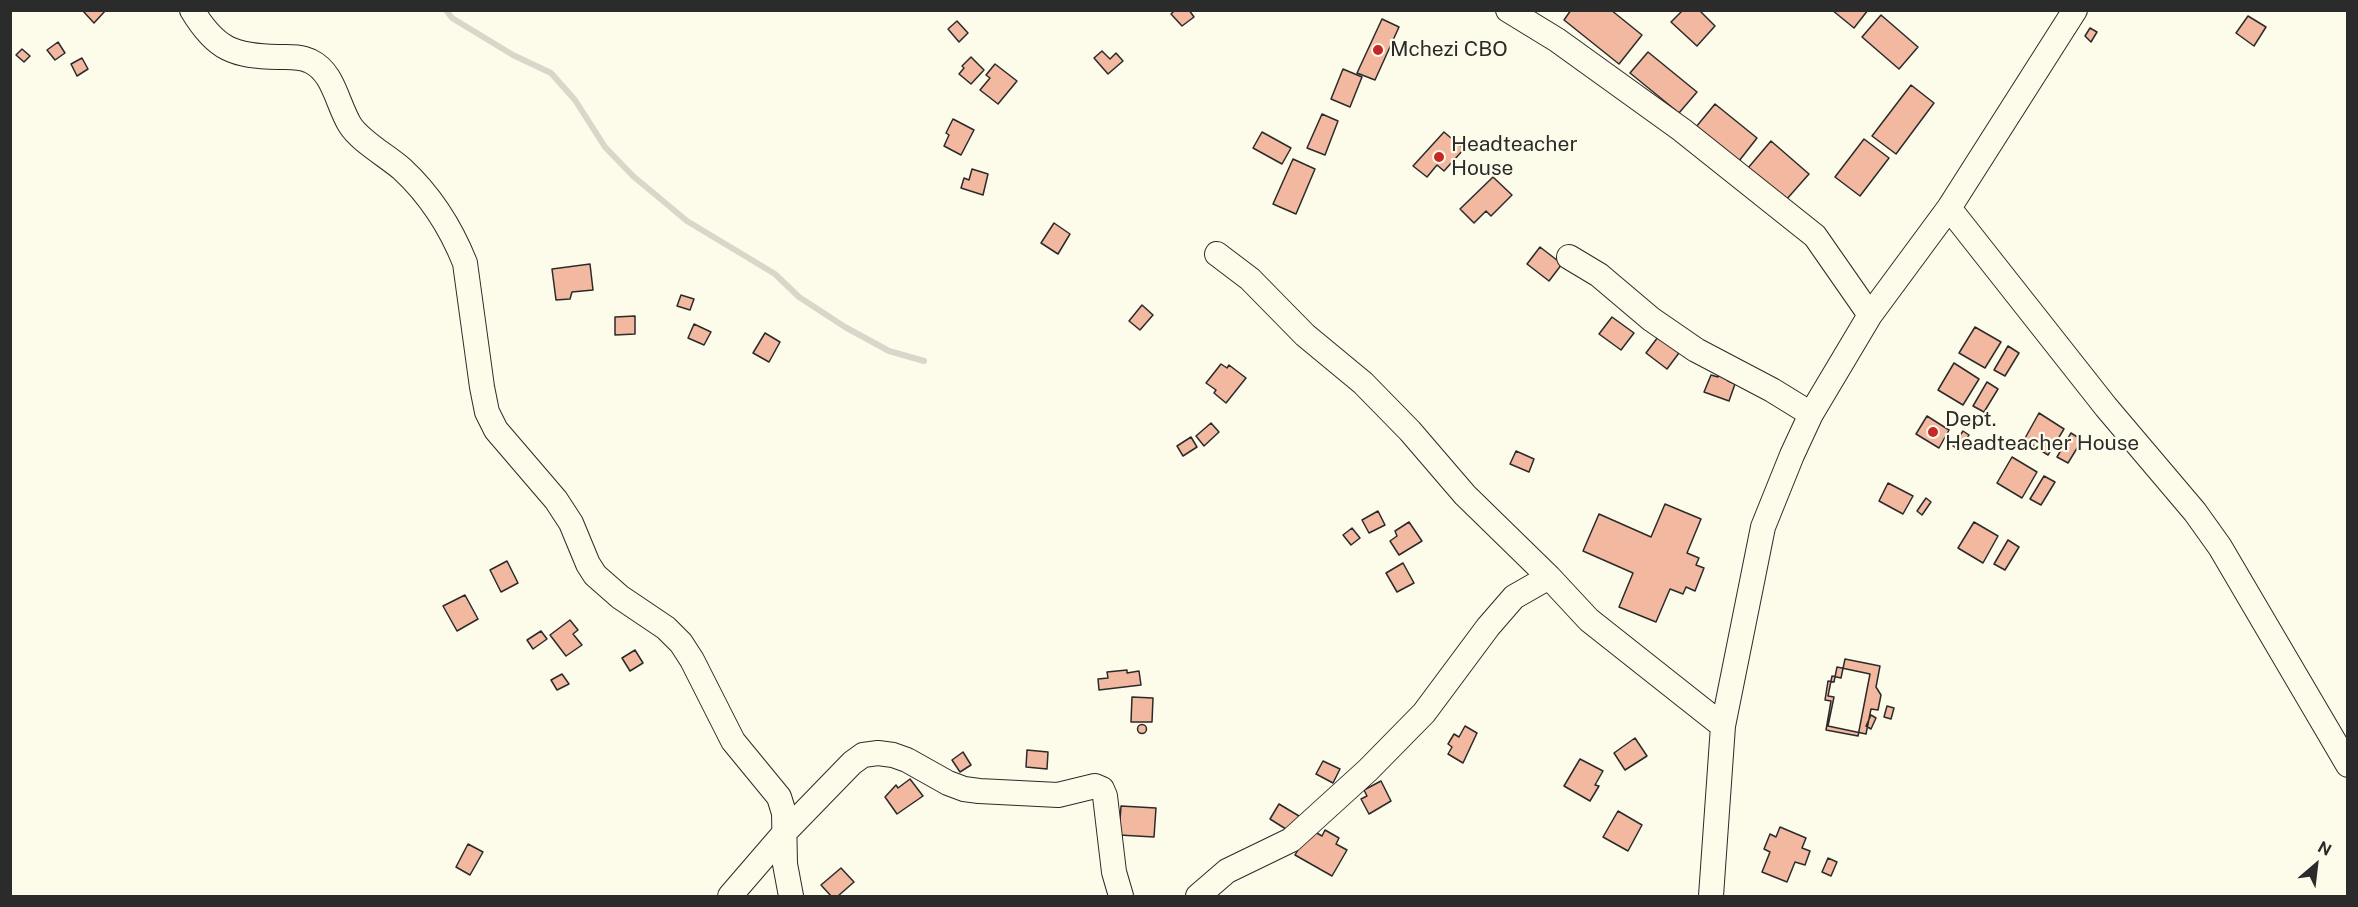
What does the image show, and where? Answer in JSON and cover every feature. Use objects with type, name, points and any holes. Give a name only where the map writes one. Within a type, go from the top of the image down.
[{"type":"street","points":[[192,10],[211,36],[233,52],[247,56],[298,57],[319,67],[351,126],[404,171],[426,195],[458,244],[465,263],[482,387],[488,412],[496,430],[556,500],[571,523],[595,575],[620,597],[666,628],[681,643],[692,660],[733,741],[778,797],[784,813],[785,864],[791,897]]},
{"type":"street","points":[[1508,10],[1557,40],[1682,130],[1815,236],[1870,315]]},
{"type":"street","points":[[1711,897],[1723,726],[1763,528],[1792,455],[1811,414],[1870,315],[1948,208],[2075,10]]},
{"type":"street","points":[[1948,208],[2106,407],[2201,520],[2220,547],[2348,765]]},
{"type":"street","points":[[1217,254],[1250,279],[1305,335],[1363,383],[1410,430],[1465,495],[1549,577],[1589,620],[1723,726]]},
{"type":"street","points":[[1569,256],[1599,275],[1651,319],[1703,355],[1772,390],[1811,414]]},
{"type":"street","points":[[1198,897],[1227,871],[1290,840],[1368,770],[1424,713],[1488,627],[1514,597],[1549,577]]},
{"type":"street","points":[[730,897],[786,831],[852,763],[863,755],[878,753],[907,760],[956,786],[979,791],[1058,795],[1095,786],[1102,789],[1105,796],[1114,872],[1121,897]]},
{"type":"building","points":[[82,10],[106,10],[94,23]]},
{"type":"building","points":[[1175,10],[1189,10],[1194,17],[1182,26],[1171,14]]},
{"type":"building","points":[[1571,10],[1611,10],[1642,35],[1619,64],[1564,20]]},
{"type":"building","points":[[1683,10],[1699,10],[1715,26],[1697,46],[1671,22]]},
{"type":"building","points":[[1832,10],[1868,10],[1854,28]]},
{"type":"building","points":[[1881,15],[1918,47],[1899,69],[1862,37]]},
{"type":"building","points":[[2248,16],[2266,27],[2254,46],[2236,33]]},
{"type":"building","name":"Mchezi CBO","points":[[1382,19],[1399,27],[1375,80],[1357,73]]},
{"type":"building","points":[[957,21],[968,33],[959,42],[948,29]]},
{"type":"building","points":[[2090,28],[2097,32],[2091,42],[2085,36]]},
{"type":"building","points":[[58,42],[65,53],[55,60],[47,50]]},
{"type":"building","points":[[22,49],[30,56],[24,62],[16,55]]},
{"type":"building","points":[[1102,51],[1110,59],[1116,53],[1123,61],[1108,74],[1094,58]]},
{"type":"building","points":[[1648,52],[1697,92],[1679,113],[1630,73]]},
{"type":"building","points":[[971,57],[984,70],[971,84],[959,74],[964,68],[962,66]]},
{"type":"building","points":[[82,58],[88,69],[77,76],[71,64]]},
{"type":"building","points":[[995,64],[1017,81],[998,104],[980,90],[990,78],[986,75]]},
{"type":"building","points":[[1343,69],[1362,77],[1350,107],[1331,99]]},
{"type":"building","points":[[1911,85],[1934,103],[1896,154],[1872,136]]},
{"type":"building","points":[[1715,104],[1757,138],[1739,161],[1696,127]]},
{"type":"building","points":[[1322,114],[1338,121],[1325,155],[1307,148]]},
{"type":"building","points":[[953,119],[974,130],[961,155],[944,146],[949,135],[946,133]]},
{"type":"building","points":[[1262,132],[1291,148],[1282,164],[1253,148]]},
{"type":"building","name":"Headteacher House","points":[[1444,132],[1464,149],[1444,171],[1437,165],[1427,177],[1413,166]]},
{"type":"building","points":[[1864,139],[1889,158],[1860,196],[1835,177]]},
{"type":"building","points":[[1771,141],[1809,174],[1786,200],[1748,168]]},
{"type":"building","points":[[1293,159],[1315,169],[1296,214],[1273,204]]},
{"type":"building","points":[[972,169],[988,174],[983,195],[961,188],[964,178],[969,180]]},
{"type":"building","points":[[1493,177],[1512,195],[1491,216],[1486,211],[1474,223],[1460,209]]},
{"type":"building","points":[[1054,223],[1070,234],[1058,254],[1041,243]]},
{"type":"building","points":[[1540,247],[1562,264],[1549,281],[1527,264]]},
{"type":"building","points":[[590,264],[593,290],[572,292],[570,299],[556,300],[552,269]]},
{"type":"building","points":[[681,295],[694,299],[690,310],[677,306]]},
{"type":"building","points":[[1142,305],[1153,315],[1140,330],[1129,321]]},
{"type":"building","points":[[635,316],[635,334],[615,335],[615,317]]},
{"type":"building","points":[[1612,317],[1634,333],[1621,350],[1599,334]]},
{"type":"building","points":[[694,324],[711,332],[704,345],[688,338]]},
{"type":"building","points":[[1975,327],[2001,342],[1985,368],[1959,353]]},
{"type":"building","points":[[765,333],[780,342],[769,362],[753,353]]},
{"type":"building","points":[[1658,337],[1679,353],[1667,369],[1646,353]]},
{"type":"building","points":[[2008,346],[2019,353],[2005,376],[1994,370]]},
{"type":"building","points":[[1954,363],[1979,379],[1963,405],[1938,390]]},
{"type":"building","points":[[1221,364],[1227,368],[1229,365],[1246,378],[1226,403],[1214,393],[1216,390],[1206,383]]},
{"type":"building","points":[[1720,372],[1730,376],[1728,381],[1735,384],[1729,401],[1704,392],[1711,375],[1718,377]]},
{"type":"building","points":[[1987,382],[1998,389],[1984,412],[1973,406]]},
{"type":"building","points":[[2039,413],[2064,429],[2048,455],[2024,440]]},
{"type":"building","name":"Dept. Headteacher House","points":[[1927,416],[1949,430],[1939,448],[1916,434]]},
{"type":"building","points":[[1211,423],[1219,432],[1204,446],[1196,436]]},
{"type":"building","points":[[1963,431],[1969,435],[1959,450],[1953,446]]},
{"type":"building","points":[[2071,433],[2082,440],[2068,463],[2057,457]]},
{"type":"building","points":[[1191,437],[1197,447],[1183,456],[1177,446]]},
{"type":"building","points":[[1516,451],[1534,459],[1529,472],[1510,464]]},
{"type":"building","points":[[2012,457],[2037,472],[2022,498],[1997,483]]},
{"type":"building","points":[[2044,476],[2055,482],[2041,505],[2030,499]]},
{"type":"building","points":[[1888,483],[1913,496],[1903,514],[1879,501]]},
{"type":"building","points":[[1926,498],[1931,502],[1922,515],[1917,511]]},
{"type":"building","points":[[1665,504],[1701,519],[1687,553],[1699,558],[1696,565],[1704,568],[1695,591],[1686,587],[1683,594],[1670,589],[1656,622],[1619,607],[1633,573],[1583,551],[1599,514],[1651,537]]},
{"type":"building","points":[[1378,511],[1385,525],[1369,533],[1362,520]]},
{"type":"building","points":[[1409,522],[1422,541],[1399,555],[1390,541],[1397,536],[1395,531]]},
{"type":"building","points":[[1974,522],[1998,536],[1983,563],[1958,548]]},
{"type":"building","points":[[1352,528],[1360,538],[1351,545],[1343,535]]},
{"type":"building","points":[[2008,540],[2019,547],[2005,570],[1994,564]]},
{"type":"building","points":[[507,561],[518,583],[501,592],[490,570]]},
{"type":"building","points":[[1403,563],[1414,583],[1397,592],[1386,573]]},
{"type":"building","points":[[465,595],[478,619],[457,631],[443,606]]},
{"type":"building","points":[[570,620],[578,630],[573,634],[582,645],[566,656],[550,635]]},
{"type":"building","points":[[541,631],[547,639],[533,649],[527,640]]},
{"type":"building","points":[[635,650],[643,663],[630,671],[622,658]]},
{"type":"building","points":[[1845,659],[1880,666],[1876,687],[1881,695],[1878,710],[1871,709],[1866,734],[1828,726],[1834,697],[1828,696],[1832,676],[1841,678]]},
{"type":"building","points":[[1837,667],[1870,674],[1858,736],[1826,730],[1831,701],[1825,700],[1828,681],[1834,682]]},
{"type":"building","points":[[1127,670],[1127,673],[1139,671],[1141,685],[1099,690],[1098,679],[1108,678],[1107,672]]},
{"type":"building","points":[[562,674],[569,684],[557,690],[551,680]]},
{"type":"building","points":[[1132,697],[1153,698],[1152,722],[1131,722]]},
{"type":"building","points":[[1887,706],[1894,708],[1891,719],[1884,717]]},
{"type":"building","points":[[1871,715],[1876,718],[1871,729],[1866,726]]},
{"type":"building","points":[[1142,725],[1146,729],[1142,733],[1138,729]]},
{"type":"building","points":[[1465,726],[1477,733],[1463,763],[1448,754],[1452,747],[1448,744],[1454,734],[1459,737]]},
{"type":"building","points":[[1635,738],[1647,756],[1625,770],[1614,753]]},
{"type":"building","points":[[1027,750],[1048,752],[1047,769],[1026,767]]},
{"type":"building","points":[[963,752],[971,765],[960,772],[952,760]]},
{"type":"building","points":[[1580,759],[1603,771],[1595,785],[1599,786],[1590,801],[1564,786]]},
{"type":"building","points":[[1323,761],[1340,769],[1333,783],[1316,774]]},
{"type":"building","points":[[910,779],[923,796],[897,814],[885,797],[896,785],[898,788]]},
{"type":"building","points":[[1381,781],[1391,801],[1369,814],[1361,799],[1367,796],[1364,790]]},
{"type":"building","points":[[1279,804],[1299,816],[1289,831],[1270,819]]},
{"type":"building","points":[[1121,806],[1156,808],[1154,837],[1119,835]]},
{"type":"building","points":[[1618,811],[1642,825],[1628,851],[1603,837]]},
{"type":"building","points":[[1780,827],[1806,838],[1802,848],[1810,851],[1805,865],[1795,862],[1787,882],[1762,872],[1770,852],[1764,849],[1770,834],[1776,837]]},
{"type":"building","points":[[1310,829],[1322,836],[1325,830],[1339,838],[1336,844],[1347,850],[1332,876],[1295,855]]},
{"type":"building","points":[[468,844],[483,852],[470,875],[456,867]]},
{"type":"building","points":[[1828,858],[1837,862],[1831,876],[1822,872]]},
{"type":"building","points":[[841,868],[854,882],[838,896],[831,896],[821,885]]},
{"type":"waterway","points":[[446,10],[452,18],[513,55],[551,73],[575,100],[605,147],[633,176],[687,221],[775,274],[799,297],[845,327],[889,351],[924,361]]},
{"type":"place","name":"Mchezi CBO","points":[[1378,50]]},
{"type":"place","name":"Headteacher House","points":[[1439,157]]},
{"type":"place","name":"Dept. Headteacher House","points":[[1933,432]]}]
